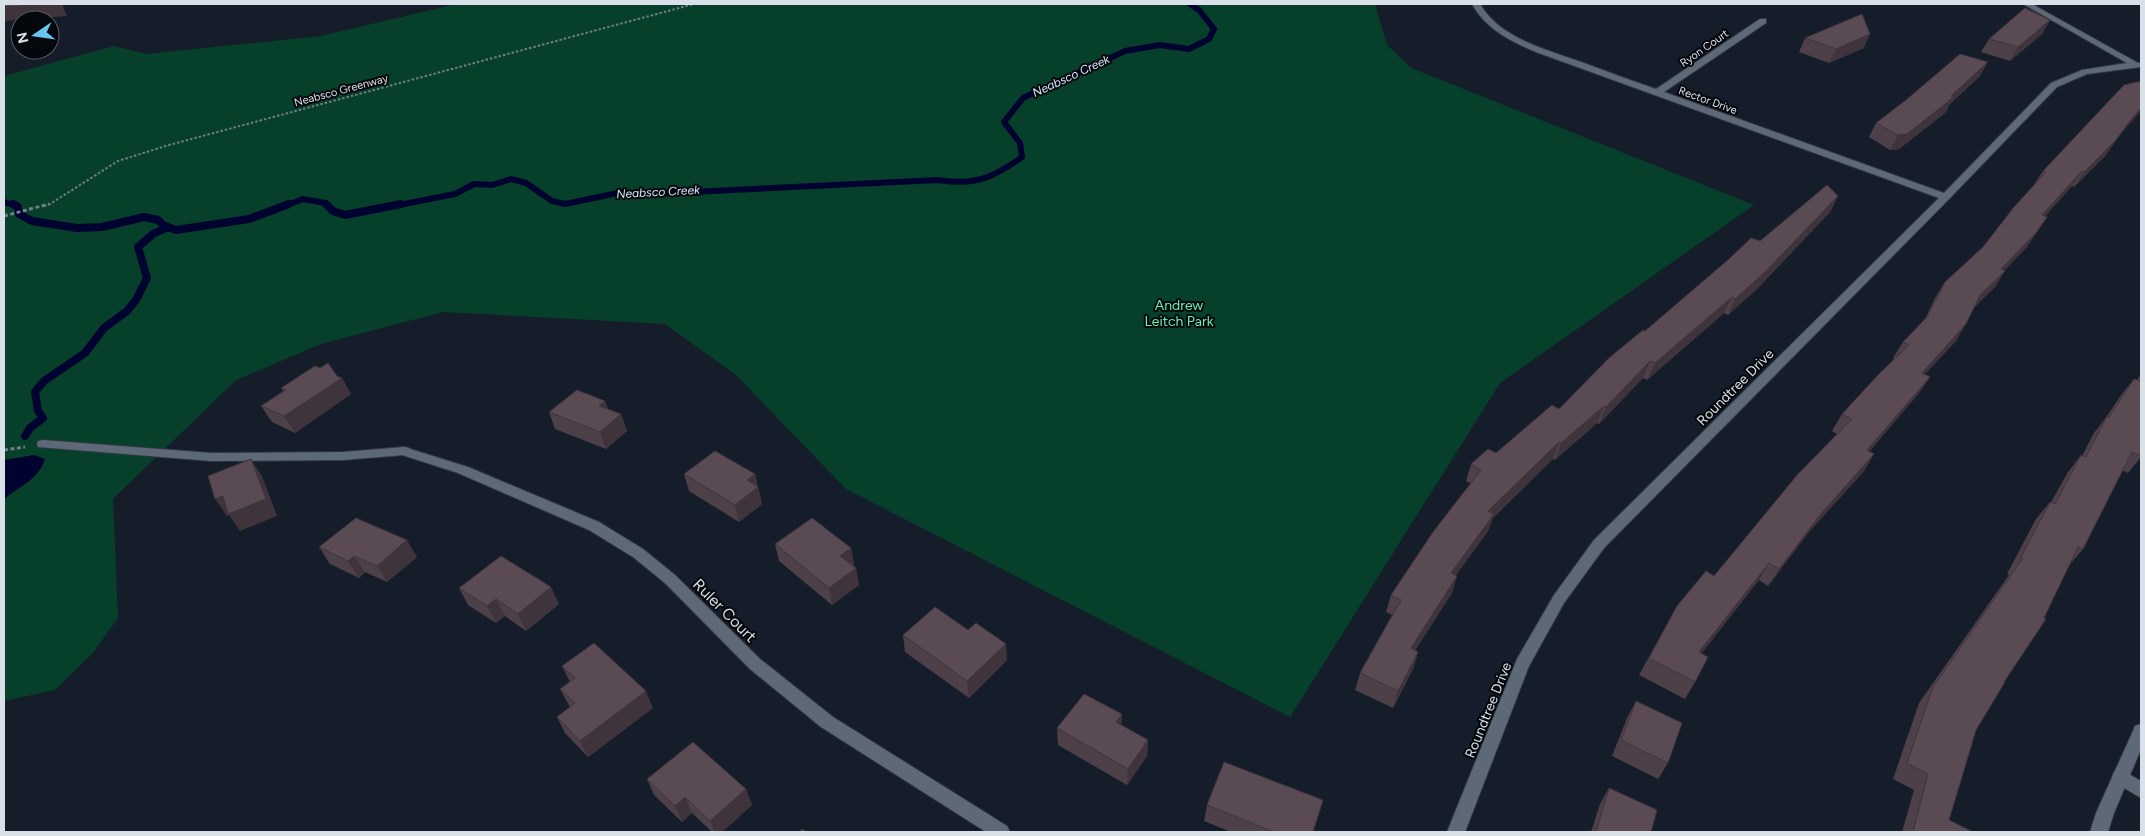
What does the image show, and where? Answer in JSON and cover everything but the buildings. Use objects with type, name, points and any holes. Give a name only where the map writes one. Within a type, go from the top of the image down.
[{"type":"street","name":"Rector Drive","points":[[1476,4],[1482,14],[1497,27],[1528,46],[1946,196]]},
{"type":"street","points":[[2027,4],[2139,65]]},
{"type":"street","name":"Ryon Court","points":[[1657,93],[1763,20]]},
{"type":"street","name":"Roundtree Drive","points":[[1456,832],[1522,664],[1559,599],[1599,544],[2054,85],[2061,80],[2093,70],[2139,65]]},
{"type":"street","name":"Ruler Court","points":[[43,444],[211,457],[343,456],[404,451],[463,470],[594,526],[638,553],[670,579],[755,664],[827,722],[1001,832]]},
{"type":"street","points":[[2099,832],[2120,777],[2141,731]]},
{"type":"street","points":[[2120,777],[2141,790]]},
{"type":"path","name":"Neabsco Greenway","points":[[4,216],[50,204],[118,161],[694,4]]},
{"type":"green space","name":"Andrew Leitch Park","points":[[456,4],[1375,4],[1387,45],[1411,68],[1754,205],[1500,383],[1290,717],[846,489],[736,375],[665,324],[443,312],[321,344],[236,380],[113,499],[118,618],[93,653],[55,690],[4,701],[4,76],[114,46],[146,54],[321,36]]},
{"type":"water","points":[[34,455],[45,459],[38,472],[28,482],[4,499],[4,460]]},
{"type":"waterway","name":"Neabsco Creek","points":[[394,206],[455,194],[474,184],[492,185],[511,179],[526,183],[552,201],[565,204],[618,193],[631,195],[938,180],[962,182],[983,179],[1022,157],[1020,143],[1004,122],[1023,98],[1125,51],[1160,45],[1189,49],[1209,39],[1214,29],[1199,10],[1190,4]]},
{"type":"waterway","name":"Neabsco Creek","points":[[285,206],[303,199],[325,203],[333,211],[345,215],[401,204]]},
{"type":"waterway","name":"Neabsco Creek","points":[[4,202],[16,206]]},
{"type":"waterway","name":"Neabsco Creek","points":[[13,204],[18,207],[19,214],[32,221],[77,228],[102,227],[144,217],[158,220],[163,225],[176,230],[249,219],[289,204]]},
{"type":"waterway","points":[[25,436],[30,428],[43,418],[38,411],[35,392],[44,381],[85,353],[104,328],[127,311],[136,300],[147,278],[138,247],[153,234],[168,227]]}]
